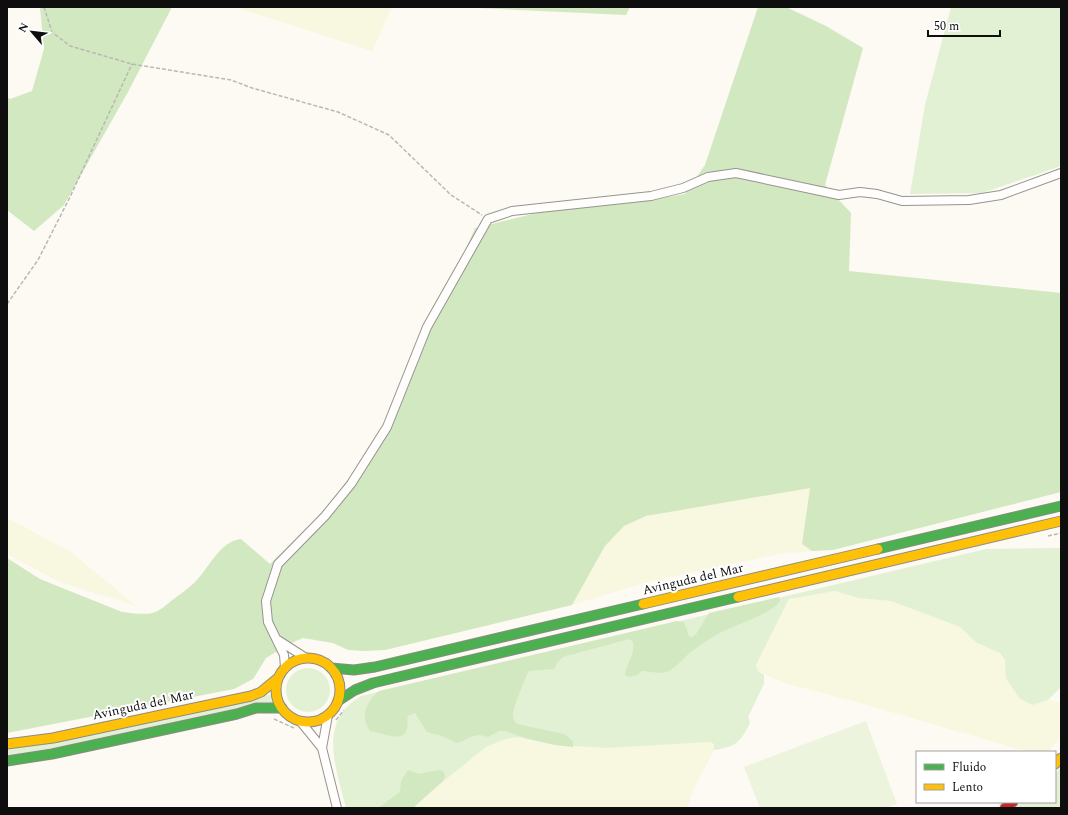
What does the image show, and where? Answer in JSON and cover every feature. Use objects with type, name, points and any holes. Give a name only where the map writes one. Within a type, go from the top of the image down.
[{"type":"main road","name":"Avinguda del Mar","points":[[331,668],[354,670],[374,667],[1061,506]]},
{"type":"main road","name":"Avinguda del Mar","points":[[338,701],[356,690],[373,683],[1061,521]]},
{"type":"main road","points":[[306,658],[316,659],[331,668],[339,683],[338,701],[328,715],[319,720],[310,722],[300,721],[290,716],[282,708],[277,699],[276,688],[278,678],[285,668],[291,663],[306,658]]},
{"type":"main road","name":"Avinguda del Mar","points":[[7,744],[53,738],[251,696],[261,692],[278,678]]},
{"type":"main road","points":[[7,761],[52,754],[237,714],[256,708],[282,708]]},
{"type":"street","points":[[285,668],[284,656],[278,640],[268,622],[266,601],[278,564],[324,516],[351,484],[387,427],[427,328],[488,219],[512,211],[651,196],[683,188],[708,177],[736,173],[839,195],[860,192],[872,193],[902,201],[970,200],[1001,195],[1061,173]]},
{"type":"street","points":[[278,640],[306,658]]},
{"type":"street","points":[[328,715],[322,748],[336,808]]},
{"type":"street","points":[[300,721],[322,748]]},
{"type":"path","points":[[44,7],[52,32],[70,46],[132,64],[231,80],[252,88],[338,112],[389,135],[451,195],[488,219]]},
{"type":"path","points":[[7,304],[38,260],[132,64]]},
{"type":"green space","points":[[40,7],[172,7],[128,92],[64,205],[34,231],[7,210],[7,97],[10,99],[32,91],[44,49]]},
{"type":"green space","points":[[235,7],[392,7],[372,51]]},
{"type":"green space","points":[[458,7],[630,7],[626,15]]},
{"type":"green space","points":[[758,7],[786,7],[826,26],[863,48],[825,185],[851,213],[849,271],[1061,293],[1061,492],[833,550],[812,551],[802,544],[810,488],[646,516],[624,526],[605,546],[572,605],[385,650],[348,650],[333,643],[303,638],[289,644],[266,658],[253,679],[234,689],[7,733],[7,558],[40,579],[122,612],[141,614],[149,614],[158,611],[186,590],[195,582],[215,556],[234,541],[241,539],[270,564],[330,505],[382,432],[475,228],[545,211],[631,203],[685,194],[705,165]]},
{"type":"green space","points":[[951,7],[1061,7],[1061,166],[982,193],[910,194],[925,105]]},
{"type":"green space","points":[[810,487],[802,544],[812,551],[779,554],[647,582],[572,605],[605,546],[624,526],[646,516]]},
{"type":"green space","points":[[7,518],[71,552],[136,606],[60,582],[7,554]]},
{"type":"green space","points":[[1061,548],[1061,687],[1048,700],[1032,705],[1019,698],[1006,678],[1005,660],[1000,653],[977,643],[960,627],[891,601],[858,598],[835,591],[789,599],[756,665],[758,671],[764,675],[764,684],[748,717],[750,723],[740,740],[732,745],[714,750],[714,744],[710,742],[607,748],[555,745],[518,737],[505,739],[486,747],[425,796],[413,808],[346,808],[335,762],[333,747],[334,732],[339,719],[347,707],[361,696],[986,549]]},
{"type":"green space","points":[[835,591],[858,598],[891,601],[960,627],[977,643],[1000,653],[1005,660],[1006,678],[1032,705],[1048,700],[1061,703],[1061,737],[1049,751],[1025,751],[857,702],[784,683],[758,671],[756,665],[789,599]]},
{"type":"green space","points":[[779,597],[780,601],[771,609],[713,637],[692,651],[669,671],[658,673],[642,671],[637,675],[629,677],[625,675],[634,646],[633,642],[629,639],[563,657],[554,669],[529,671],[522,686],[513,713],[514,720],[517,724],[564,734],[573,741],[573,747],[555,745],[525,738],[505,731],[499,731],[488,737],[479,735],[475,736],[457,743],[442,736],[427,732],[415,713],[408,716],[407,730],[403,735],[399,736],[389,736],[370,731],[365,720],[368,704],[374,695],[379,691],[677,621],[684,622],[689,636],[692,637],[696,634],[709,613]]},
{"type":"green space","points":[[308,668],[320,672],[326,678],[330,690],[326,702],[320,708],[308,712],[296,708],[290,702],[286,690],[290,678],[296,672]]},
{"type":"green space","points":[[270,694],[273,705],[90,742],[7,756],[7,750],[164,720],[257,699]]},
{"type":"green space","points":[[866,721],[897,804],[886,808],[760,808],[744,767]]},
{"type":"green space","points":[[518,737],[555,745],[607,748],[710,742],[714,744],[714,750],[693,790],[687,808],[413,808],[425,796],[486,747],[505,739]]},
{"type":"green space","points":[[1061,767],[1061,808],[1015,808],[1021,803],[1056,803],[1056,773]]},
{"type":"green space","points":[[408,770],[419,774],[438,770],[443,771],[445,776],[443,781],[413,808],[378,808],[400,792],[401,781]]},
{"type":"traffic: fast","points":[[878,549],[1061,506]]},
{"type":"traffic: fast","points":[[338,701],[355,690],[373,683],[738,597]]},
{"type":"traffic: fast","points":[[331,668],[354,670],[375,667],[643,604]]},
{"type":"traffic: fast","points":[[7,761],[52,754],[237,714],[256,708],[282,708]]},
{"type":"traffic: slow","points":[[738,597],[1061,521]]},
{"type":"traffic: slow","points":[[643,604],[878,549]]},
{"type":"traffic: slow","points":[[308,658],[326,664],[334,672],[340,690],[334,708],[326,716],[308,722],[290,716],[282,708],[276,690],[282,672],[290,664],[308,658]]},
{"type":"traffic: slow","points":[[7,744],[53,738],[251,696],[261,692],[278,678]]},
{"type":"traffic: slow","points":[[1056,763],[1061,758]]},
{"type":"traffic: jam","points":[[1005,808],[1012,803]]}]
